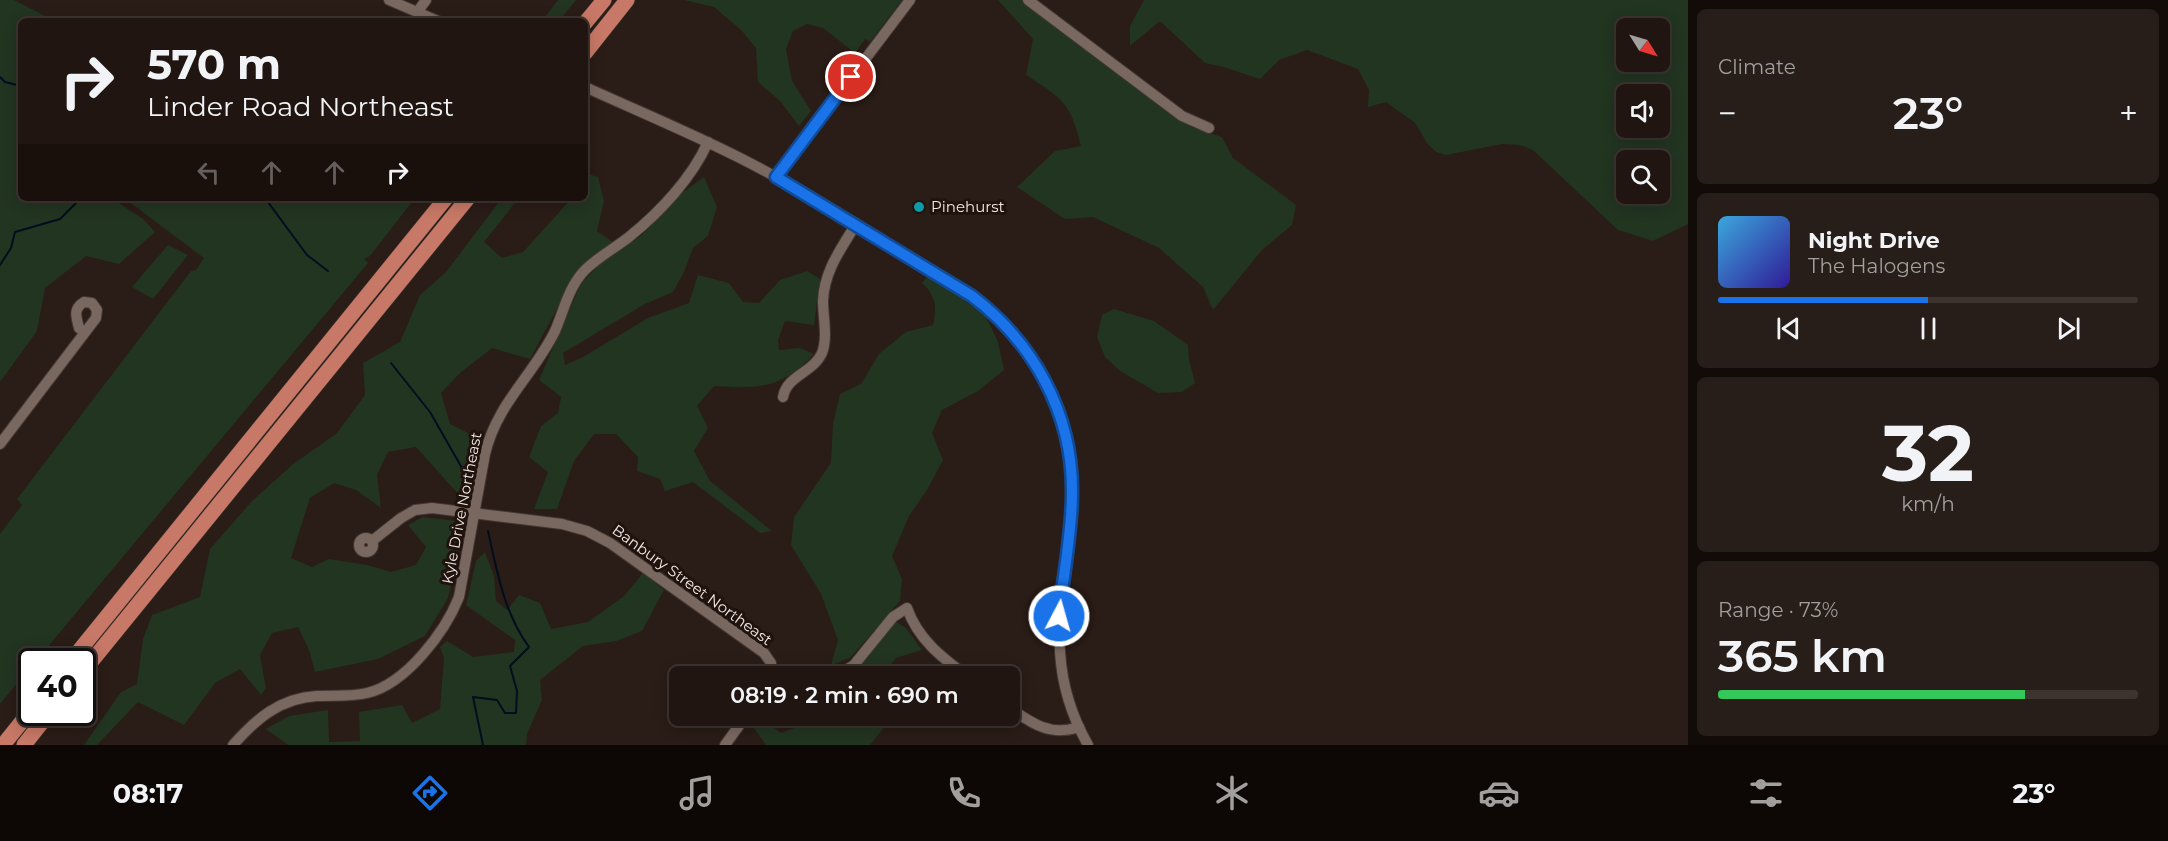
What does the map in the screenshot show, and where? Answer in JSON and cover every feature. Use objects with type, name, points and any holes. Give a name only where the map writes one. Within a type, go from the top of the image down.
[{"type":"highway","points":[[588,19],[604,0]]},
{"type":"highway","points":[[588,49],[627,0]]},
{"type":"highway","points":[[81,648],[444,201]]},
{"type":"highway","points":[[96,656],[466,201]]},
{"type":"highway","points":[[3,745],[18,726]]},
{"type":"highway","points":[[24,745],[39,726]]},
{"type":"street","points":[[389,0],[432,18]]},
{"type":"street","points":[[418,11],[426,0]]},
{"type":"street","points":[[776,177],[910,0]]},
{"type":"street","points":[[1028,0],[1182,116],[1209,128]]},
{"type":"street","points":[[589,89],[708,142],[776,177],[856,224],[981,302],[1026,348],[1051,390],[1065,431],[1071,467],[1071,513],[1059,616],[1059,640],[1063,677],[1079,727],[1088,745]]},
{"type":"street","name":"Kyle Drive Northeast","points":[[233,745],[255,721],[279,705],[314,696],[368,693],[390,684],[409,669],[450,618],[459,597],[474,512],[494,424],[555,331],[577,279],[657,212],[697,163],[708,142]]},
{"type":"street","points":[[783,397],[787,385],[812,368],[821,354],[825,339],[823,302],[826,280],[835,257],[856,224]]},
{"type":"street","points":[[0,444],[85,332]]},
{"type":"street","name":"Banbury Street Northeast","points":[[372,541],[400,518],[416,510],[432,508],[562,524],[599,536],[764,653],[771,666]]},
{"type":"street","points":[[853,666],[893,617],[907,608],[915,627],[925,641],[953,666]]},
{"type":"street","points":[[1020,716],[1043,729],[1058,730],[1079,727]]},
{"type":"street","points":[[725,745],[739,726]]},
{"type":"green space","points":[[0,0],[14,0],[49,18],[18,18],[18,201],[116,201],[143,219],[155,232],[119,264],[86,256],[45,288],[37,331],[0,382]]},
{"type":"green space","points":[[558,0],[576,0],[561,18],[544,18]]},
{"type":"green space","points":[[684,0],[902,0],[870,42],[865,39],[855,53],[823,28],[807,24],[793,31],[786,49],[792,81],[811,111],[799,126],[780,101],[758,82],[756,48],[741,30],[714,7]]},
{"type":"green space","points":[[998,0],[1022,0],[1191,127],[1222,137],[1233,158],[1296,205],[1292,225],[1262,250],[1213,310],[1203,287],[1159,248],[1093,217],[1065,219],[1017,187],[1055,151],[1081,146],[1073,120],[1063,103],[1057,96],[1026,75],[1033,39]]},
{"type":"green space","points":[[1144,0],[1688,0],[1688,224],[1653,241],[1618,230],[1533,150],[1520,145],[1502,144],[1446,155],[1436,152],[1427,143],[1415,123],[1386,102],[1368,107],[1369,90],[1358,69],[1307,50],[1279,60],[1260,79],[1205,63],[1160,21],[1130,46],[1130,26]]},
{"type":"green space","points":[[588,174],[598,177],[604,201],[597,231],[614,243],[577,272],[530,359],[492,348],[460,373],[441,393],[450,424],[480,439],[467,504],[416,447],[388,452],[377,475],[381,508],[356,490],[334,483],[310,498],[291,558],[312,567],[329,559],[367,565],[391,572],[416,565],[426,547],[408,525],[423,517],[465,522],[448,598],[425,636],[378,659],[315,672],[309,650],[298,627],[272,633],[260,655],[266,688],[261,695],[240,669],[215,683],[184,725],[138,702],[97,745],[84,745],[121,692],[137,684],[143,639],[152,615],[200,597],[210,549],[252,501],[292,465],[337,433],[365,395],[363,363],[400,342],[420,295],[446,272],[500,201],[517,201],[484,242],[502,258],[523,252],[569,201],[588,201]]},
{"type":"green space","points":[[704,177],[717,207],[708,236],[693,248],[673,292],[645,304],[563,353],[565,365],[583,357],[648,318],[689,303],[698,275],[729,283],[743,302],[759,303],[780,280],[807,271],[820,279],[814,325],[785,321],[778,340],[779,350],[800,348],[814,354],[791,374],[768,384],[744,387],[714,386],[697,406],[708,428],[694,451],[710,481],[772,531],[760,533],[693,482],[665,491],[660,479],[637,471],[638,457],[616,434],[594,434],[574,461],[557,509],[534,509],[548,472],[529,457],[541,426],[558,413],[561,397],[539,380],[581,284],[602,262],[641,236],[682,193]]},
{"type":"green space","points":[[128,201],[413,201],[370,256],[364,259],[368,263],[47,648],[18,648],[18,682],[0,704],[0,534],[22,505],[17,499],[191,271],[196,270],[204,258]]},
{"type":"green space","points":[[168,245],[188,255],[153,299],[132,287]]},
{"type":"green space","points":[[929,275],[985,315],[998,342],[1004,370],[978,391],[942,410],[932,433],[943,460],[927,490],[909,516],[892,556],[902,579],[900,601],[850,658],[831,665],[838,640],[821,594],[791,545],[794,517],[831,463],[833,424],[840,394],[861,384],[879,354],[906,332],[933,325],[935,313],[933,297],[922,283]]},
{"type":"green space","points":[[1114,309],[1154,321],[1188,345],[1195,383],[1182,392],[1158,393],[1120,371],[1105,357],[1097,337],[1102,315]]},
{"type":"green space","points":[[485,552],[494,576],[496,601],[507,610],[519,595],[540,603],[551,629],[588,622],[624,596],[643,573],[664,590],[642,631],[616,641],[583,646],[540,680],[542,700],[527,734],[526,745],[288,745],[266,729],[289,716],[328,710],[329,742],[360,741],[359,712],[402,705],[412,723],[440,709],[444,658],[440,647],[447,641],[473,657],[514,652],[515,640],[466,605],[476,561]]},
{"type":"green space","points":[[896,622],[906,628],[922,650],[896,658],[890,666],[861,666]]},
{"type":"green space","points":[[772,726],[781,733],[800,726],[885,726],[870,745],[766,745],[754,728]]},
{"type":"waterway","points":[[0,77],[5,82],[18,85]]},
{"type":"waterway","points":[[0,265],[11,248],[15,232],[60,219],[78,201]]},
{"type":"waterway","points":[[267,201],[307,255],[328,271]]},
{"type":"waterway","points":[[391,363],[430,412],[466,475]]},
{"type":"waterway","points":[[483,745],[473,697],[497,700],[505,713],[516,713],[517,691],[510,666],[529,647],[507,606],[488,531]]},
{"type":"place","name":"Pinehurst","points":[[919,207]]},
{"type":"route","points":[[851,77],[776,177],[981,302],[1014,334],[1034,360],[1051,390],[1061,417],[1071,467],[1071,513],[1059,616]]}]
